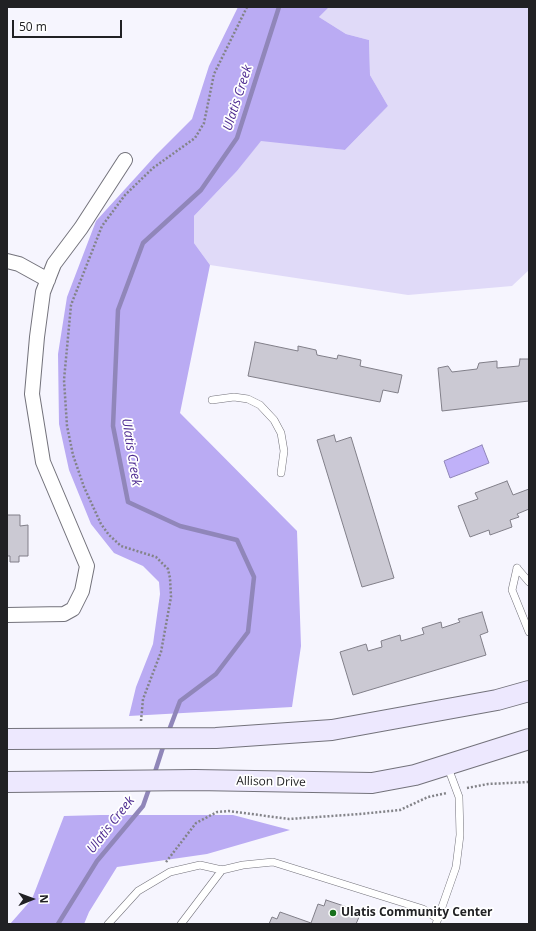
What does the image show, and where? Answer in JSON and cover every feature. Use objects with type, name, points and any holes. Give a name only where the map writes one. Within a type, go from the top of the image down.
[{"type":"main road","points":[[7,739],[216,738],[332,730],[497,700],[529,691]]},
{"type":"main road","name":"Allison Drive","points":[[7,782],[195,780],[372,784],[415,775],[529,739]]},
{"type":"street","points":[[7,615],[64,614],[74,609],[82,591],[87,566],[43,462],[32,394],[43,292],[54,264],[81,228],[125,160]]},
{"type":"street","points":[[7,261],[19,264],[48,280]]},
{"type":"lane","points":[[212,400],[234,397],[248,399],[260,405],[274,420],[281,433],[284,451],[281,473]]},
{"type":"lane","points":[[529,582],[517,568],[512,590],[529,632]]},
{"type":"lane","points":[[108,924],[138,891],[170,872],[200,865],[222,870],[242,865],[273,862],[423,909],[437,922],[456,866],[460,835],[459,797],[446,765]]},
{"type":"lane","points":[[181,924],[222,870]]},
{"type":"path","points":[[141,721],[144,699],[161,652],[171,597],[170,578],[168,569],[156,557],[121,546],[110,535],[101,524],[84,487],[73,455],[67,426],[64,380],[71,305],[102,226],[125,195],[153,168],[194,138],[204,123],[214,74],[247,7]]},
{"type":"path","points":[[467,788],[488,784],[529,782]]},
{"type":"path","points":[[157,880],[160,868],[196,823],[217,812],[289,819],[360,814],[400,810],[428,797],[446,792]]},
{"type":"shaded area","points":[[238,7],[329,7],[319,17],[346,34],[369,40],[370,75],[388,106],[345,150],[261,141],[237,171],[194,216],[194,243],[210,265],[180,413],[297,531],[301,646],[292,707],[129,716],[136,687],[153,644],[160,594],[159,582],[143,566],[114,553],[91,524],[69,470],[59,424],[58,354],[67,297],[96,221],[156,155],[192,119],[209,66]]},
{"type":"shaded area","points":[[329,7],[529,7],[529,270],[512,286],[408,295],[210,265],[194,243],[194,216],[237,171],[261,140],[345,150],[388,106],[370,75],[369,40],[346,34],[319,17]]},
{"type":"shaded area","points":[[482,445],[489,463],[450,478],[444,461]]},
{"type":"shaded area","points":[[233,815],[290,830],[207,854],[117,867],[89,912],[84,924],[10,924],[32,899],[64,816]]},
{"type":"building","points":[[255,342],[298,351],[298,346],[316,350],[317,355],[337,359],[338,355],[361,360],[360,366],[402,375],[398,393],[383,390],[380,402],[248,376]]},
{"type":"building","points":[[520,359],[529,359],[529,401],[442,411],[438,368],[448,366],[452,372],[477,369],[479,363],[497,361],[497,368],[519,366]]},
{"type":"building","points":[[334,435],[336,442],[351,437],[394,578],[362,587],[317,440]]},
{"type":"building","points":[[507,481],[513,495],[529,489],[529,509],[517,514],[519,517],[510,520],[512,527],[490,535],[489,530],[470,537],[458,506],[478,499],[475,493]]},
{"type":"building","points":[[7,515],[20,515],[20,526],[28,525],[28,556],[19,556],[19,562],[10,562],[10,556],[7,556]]},
{"type":"building","points":[[482,612],[488,632],[480,635],[486,655],[353,695],[340,652],[366,644],[368,651],[382,647],[381,641],[400,635],[401,641],[424,634],[422,628],[441,622],[442,628],[460,622],[458,619]]},
{"type":"building","name":"Ulatis Community Center","points":[[326,900],[353,909],[351,914],[359,917],[356,924],[269,924],[272,917],[277,919],[280,912],[311,923],[318,904],[324,906]]},
{"type":"waterway","name":"Ulatis Creek","points":[[168,733],[180,701],[216,674],[248,632],[254,577],[237,540],[180,526],[128,502],[113,426],[118,310],[143,243],[201,190],[237,138],[279,7]]},
{"type":"waterway","name":"Ulatis Creek","points":[[154,775],[164,744]]},
{"type":"waterway","name":"Ulatis Creek","points":[[58,924],[97,861],[143,806],[150,786]]},
{"type":"place","name":"Ulatis Community Center","points":[[333,913]]}]
